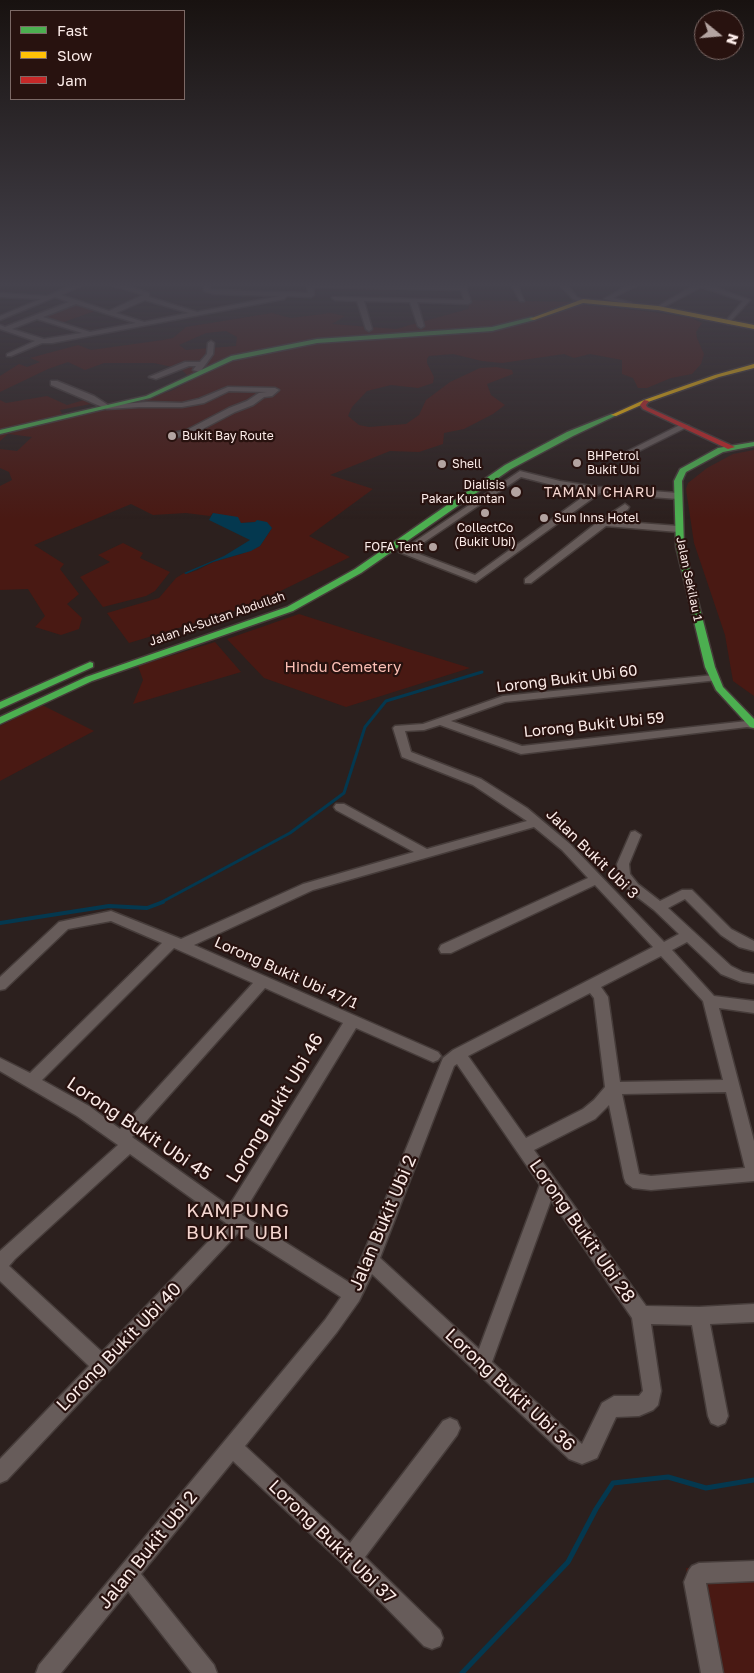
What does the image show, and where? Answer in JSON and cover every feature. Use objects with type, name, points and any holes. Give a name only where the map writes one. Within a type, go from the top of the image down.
[{"type":"main road","points":[[0,432],[158,393],[198,368],[218,362]]},
{"type":"main road","points":[[713,375],[738,362]]},
{"type":"main road","name":"Jalan Al-Sultan Abdullah","points":[[0,721],[88,679],[290,609],[358,570],[459,500],[526,458],[570,434],[617,412],[746,362]]},
{"type":"main road","points":[[713,375],[754,364]]},
{"type":"main road","name":"Jalan Al-Sultan Abdullah","points":[[303,588],[348,564],[460,489],[523,451],[612,409],[713,375]]},
{"type":"main road","points":[[646,401],[643,407],[731,447],[754,444]]},
{"type":"main road","points":[[617,412],[632,410],[656,413]]},
{"type":"main road","name":"Jalan Sekilau 1","points":[[731,447],[721,450],[683,471],[678,481],[678,530],[694,609],[714,678],[724,693],[754,725]]},
{"type":"main road","name":"Jalan Al-Sultan Abdullah","points":[[208,625],[279,600]]},
{"type":"main road","points":[[0,706],[80,669],[103,661]]},
{"type":"street","points":[[153,377],[188,364],[198,368],[203,362]]},
{"type":"street","points":[[54,383],[91,398],[107,407],[182,405],[201,401],[228,389],[275,390],[190,432],[172,436]]},
{"type":"street","points":[[140,405],[176,398]]},
{"type":"street","points":[[620,457],[685,426]]},
{"type":"street","points":[[520,474],[519,465],[526,458]]},
{"type":"street","points":[[598,490],[476,579],[404,552],[520,474],[560,484],[598,490],[678,496]]},
{"type":"street","points":[[528,580],[625,507]]},
{"type":"street","points":[[602,523],[678,530]]},
{"type":"street","name":"Lorong Bukit Ubi 60","points":[[398,728],[418,729],[503,699],[714,678]]},
{"type":"street","name":"Lorong Bukit Ubi 59","points":[[440,721],[522,750],[747,724],[754,725]]},
{"type":"street","name":"Jalan Bukit Ubi 3","points":[[398,728],[403,747],[409,756],[477,782],[523,811],[566,847],[664,948],[706,994],[710,1001]]},
{"type":"street","points":[[340,807],[425,853]]},
{"type":"street","points":[[31,1082],[177,943],[308,887],[536,822]]},
{"type":"street","points":[[635,835],[623,864],[624,875],[633,887],[659,908],[687,936],[726,970],[741,977],[754,979]]},
{"type":"street","points":[[446,949],[596,878]]},
{"type":"street","points":[[659,908],[687,893],[726,932],[744,944],[754,946]]},
{"type":"street","name":"Lorong Bukit Ubi 47/1","points":[[0,985],[64,925],[111,916],[177,943],[433,1056]]},
{"type":"street","name":"Jalan Bukit Ubi 2","points":[[47,1673],[331,1326],[354,1295],[370,1260],[448,1062],[458,1054],[687,936]]},
{"type":"street","points":[[102,1365],[0,1267],[9,1252],[126,1141],[263,981]]},
{"type":"street","points":[[592,985],[602,997],[613,1088],[632,1178],[638,1183],[754,1173],[710,1001],[754,1006]]},
{"type":"street","name":"Lorong Bukit Ubi 46","points":[[235,1219],[353,1020]]},
{"type":"street","name":"Lorong Bukit Ubi 28","points":[[458,1054],[641,1316],[700,1316],[754,1313]]},
{"type":"street","name":"Lorong Bukit Ubi 45","points":[[0,1064],[83,1111],[235,1219],[354,1295]]},
{"type":"street","points":[[613,1088],[731,1086]]},
{"type":"street","points":[[524,1147],[589,1114],[600,1105],[613,1088]]},
{"type":"street","points":[[482,1365],[549,1182]]},
{"type":"street","name":"Lorong Bukit Ubi 40","points":[[0,1473],[102,1365],[235,1219]]},
{"type":"street","name":"Lorong Bukit Ubi 36","points":[[370,1260],[576,1452],[582,1454],[590,1452],[604,1419],[614,1406],[639,1406],[651,1398],[652,1391],[641,1316]]},
{"type":"street","points":[[700,1316],[718,1416]]},
{"type":"street","points":[[350,1558],[450,1428]]},
{"type":"street","name":"Lorong Bukit Ubi 37","points":[[232,1447],[432,1638]]},
{"type":"street","points":[[712,1673],[695,1582],[696,1577],[699,1573],[754,1571]]},
{"type":"street","points":[[128,1574],[206,1673]]},
{"type":"green space","points":[[40,362],[68,362],[48,369],[0,392],[0,376],[19,364],[27,367]]},
{"type":"green space","points":[[68,362],[427,362],[434,377],[433,383],[418,388],[391,385],[367,391],[352,407],[348,416],[359,425],[369,427],[406,424],[419,415],[426,400],[450,382],[480,368],[496,367],[512,370],[513,374],[487,384],[491,395],[505,405],[493,414],[464,429],[444,433],[443,444],[419,452],[390,451],[330,475],[373,489],[309,536],[350,557],[248,607],[129,643],[107,613],[159,598],[176,578],[184,573],[198,570],[213,562],[260,546],[272,528],[256,522],[241,523],[213,513],[210,516],[186,513],[153,515],[131,504],[34,545],[64,564],[60,569],[79,594],[67,604],[82,618],[79,629],[61,635],[35,627],[45,616],[28,589],[0,590],[0,486],[12,480],[9,472],[0,468],[0,449],[17,451],[32,437],[8,434],[0,441],[0,400],[6,403],[47,396],[67,405],[84,400],[91,404],[60,410],[64,418],[111,409],[171,391],[192,380],[181,369],[154,363],[104,363],[85,370]]},
{"type":"green space","points":[[622,362],[702,362],[692,374],[671,378],[647,388],[638,388],[633,378],[622,374]]},
{"type":"green space","points":[[754,450],[754,696],[733,681],[725,635],[694,543],[686,489],[688,483],[707,468],[733,454]]},
{"type":"green space","points":[[123,543],[143,553],[140,558],[170,572],[155,591],[146,596],[103,607],[80,577],[110,562],[98,555]]},
{"type":"green space","name":"Hindu Cemetery","points":[[299,614],[470,668],[346,707],[264,678],[227,639]]},
{"type":"green space","points":[[215,642],[241,672],[133,704],[143,680],[138,666]]},
{"type":"green space","points":[[42,705],[94,731],[0,781],[0,726]]},
{"type":"green space","points":[[754,1564],[754,1673],[705,1673],[686,1568]]},
{"type":"water","points":[[213,513],[238,517],[241,523],[255,522],[257,520],[267,522],[272,528],[260,546],[251,551],[213,562],[186,574],[184,573],[224,556],[250,540],[209,520]]},
{"type":"waterway","points":[[160,903],[290,833],[344,793],[365,727],[386,701],[482,672]]},
{"type":"waterway","points":[[0,923],[109,906],[147,908],[163,902]]},
{"type":"waterway","points":[[462,1673],[568,1562],[596,1509],[613,1483],[668,1477],[706,1488],[754,1480]]},
{"type":"traffic: fast","points":[[0,432],[148,397],[222,362]]},
{"type":"traffic: fast","points":[[0,721],[89,679],[290,609],[358,571],[508,467],[570,434],[614,415]]},
{"type":"traffic: fast","points":[[754,444],[721,450],[683,471],[678,481],[680,547],[710,667],[719,688],[754,725]]},
{"type":"traffic: fast","points":[[0,706],[90,665]]},
{"type":"traffic: slow","points":[[614,415],[646,401],[717,376],[754,366]]},
{"type":"traffic: jam","points":[[646,401],[643,405],[645,408],[731,447]]},
{"type":"place","name":"Bukit Bay Route","points":[[172,436]]},
{"type":"place","name":"BHPetrol Bukit Ubi","points":[[577,463]]},
{"type":"place","name":"Shell","points":[[442,464]]},
{"type":"place","name":"Dialisis Pakar Kuantan","points":[[516,492]]},
{"type":"place","name":"CollectCo (Bukit Ubi)","points":[[485,513]]},
{"type":"place","name":"Sun Inns Hotel","points":[[544,518]]},
{"type":"place","name":"FOFA Tent","points":[[433,547]]},
{"type":"district","name":"TAMAN CHARU","points":[[600,493]]},
{"type":"district","name":"KAMPUNG BUKIT UBI","points":[[238,1222]]}]
